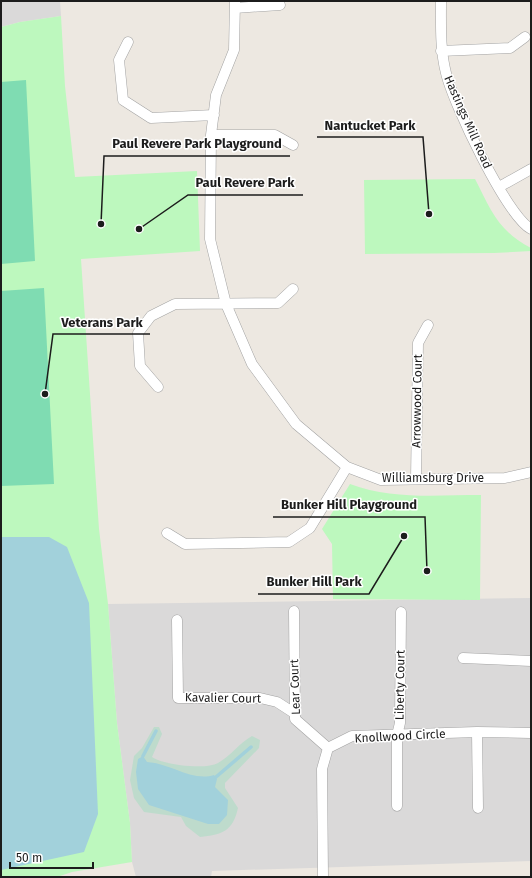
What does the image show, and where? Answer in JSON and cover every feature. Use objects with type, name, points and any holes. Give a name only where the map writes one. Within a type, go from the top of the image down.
[{"type":"street","name":"Hastings Mill Road","points":[[441,1],[441,51],[446,75],[455,99],[477,148],[508,205],[525,226],[531,229]]},
{"type":"street","points":[[235,5],[280,6]]},
{"type":"street","name":"Williamsburg Drive","points":[[235,5],[234,50],[216,95],[211,135],[210,239],[226,304],[252,364],[296,424],[348,467],[381,480],[505,478],[531,472]]},
{"type":"street","points":[[441,51],[510,48],[525,37]]},
{"type":"street","points":[[128,42],[120,60],[123,100],[151,118],[214,115]]},
{"type":"street","points":[[211,135],[275,135],[293,145]]},
{"type":"street","points":[[499,187],[531,169]]},
{"type":"street","points":[[158,387],[140,366],[138,333],[151,316],[175,304],[278,303],[293,289]]},
{"type":"street","name":"Arrowwood Court","points":[[416,479],[418,343],[428,325]]},
{"type":"street","points":[[167,534],[185,544],[289,542],[310,528],[348,467]]},
{"type":"street","name":"Lear Court","points":[[294,611],[295,718],[328,748]]},
{"type":"street","name":"Liberty Court","points":[[397,806],[397,734],[400,723],[401,612]]},
{"type":"street","name":"Kavalier Court","points":[[177,620],[178,698],[260,698],[277,702],[294,713]]},
{"type":"street","points":[[463,658],[531,661]]},
{"type":"street","points":[[477,732],[478,808]]},
{"type":"street","name":"Knollwood Circle","points":[[328,748],[352,736],[477,732],[531,733]]},
{"type":"street","points":[[323,877],[322,769],[328,748]]},
{"type":"shaded area","points":[[1,1],[60,1],[61,16],[20,22],[1,27]]},
{"type":"shaded area","points":[[531,598],[531,861],[212,871],[211,877],[136,877],[132,862],[130,823],[117,723],[108,604]]},
{"type":"green space","points":[[61,16],[65,86],[75,177],[197,171],[200,251],[81,259],[99,529],[108,604],[117,723],[130,823],[132,862],[72,872],[57,877],[1,877],[1,27],[20,22]]},
{"type":"green space","points":[[26,80],[35,261],[1,264],[1,82]]},
{"type":"green space","points":[[475,179],[491,210],[503,227],[531,248],[531,251],[494,253],[365,254],[364,180]]},
{"type":"green space","points":[[44,288],[54,484],[1,486],[1,291]]},
{"type":"green space","points":[[350,484],[366,489],[398,495],[481,495],[480,600],[333,599],[332,544],[322,529]]},
{"type":"green space","points":[[154,727],[159,727],[162,734],[152,757],[165,762],[185,766],[204,766],[218,763],[252,736],[260,740],[259,748],[225,783],[225,788],[238,808],[236,816],[230,827],[215,835],[200,837],[186,826],[181,817],[144,812],[134,798],[130,780],[134,756],[142,748]]},
{"type":"water","points":[[1,537],[49,537],[67,547],[89,603],[98,814],[84,852],[1,870]]},
{"type":"water","points":[[143,756],[147,762],[164,765],[189,774],[197,776],[214,775],[217,779],[215,787],[228,800],[227,815],[219,824],[208,824],[149,805],[138,789],[136,772],[138,759]]},
{"type":"waterway","points":[[143,756],[156,731]]},
{"type":"waterway","points":[[216,777],[251,747]]},
{"type":"place","name":"Nantucket Park","points":[[429,214]]},
{"type":"place","name":"Paul Revere Park Playground","points":[[101,224]]},
{"type":"place","name":"Paul Revere Park","points":[[139,229]]},
{"type":"place","name":"Veterans Park","points":[[45,394]]},
{"type":"place","name":"Bunker Hill Park","points":[[404,536]]},
{"type":"place","name":"Bunker Hill Playground","points":[[427,571]]}]
